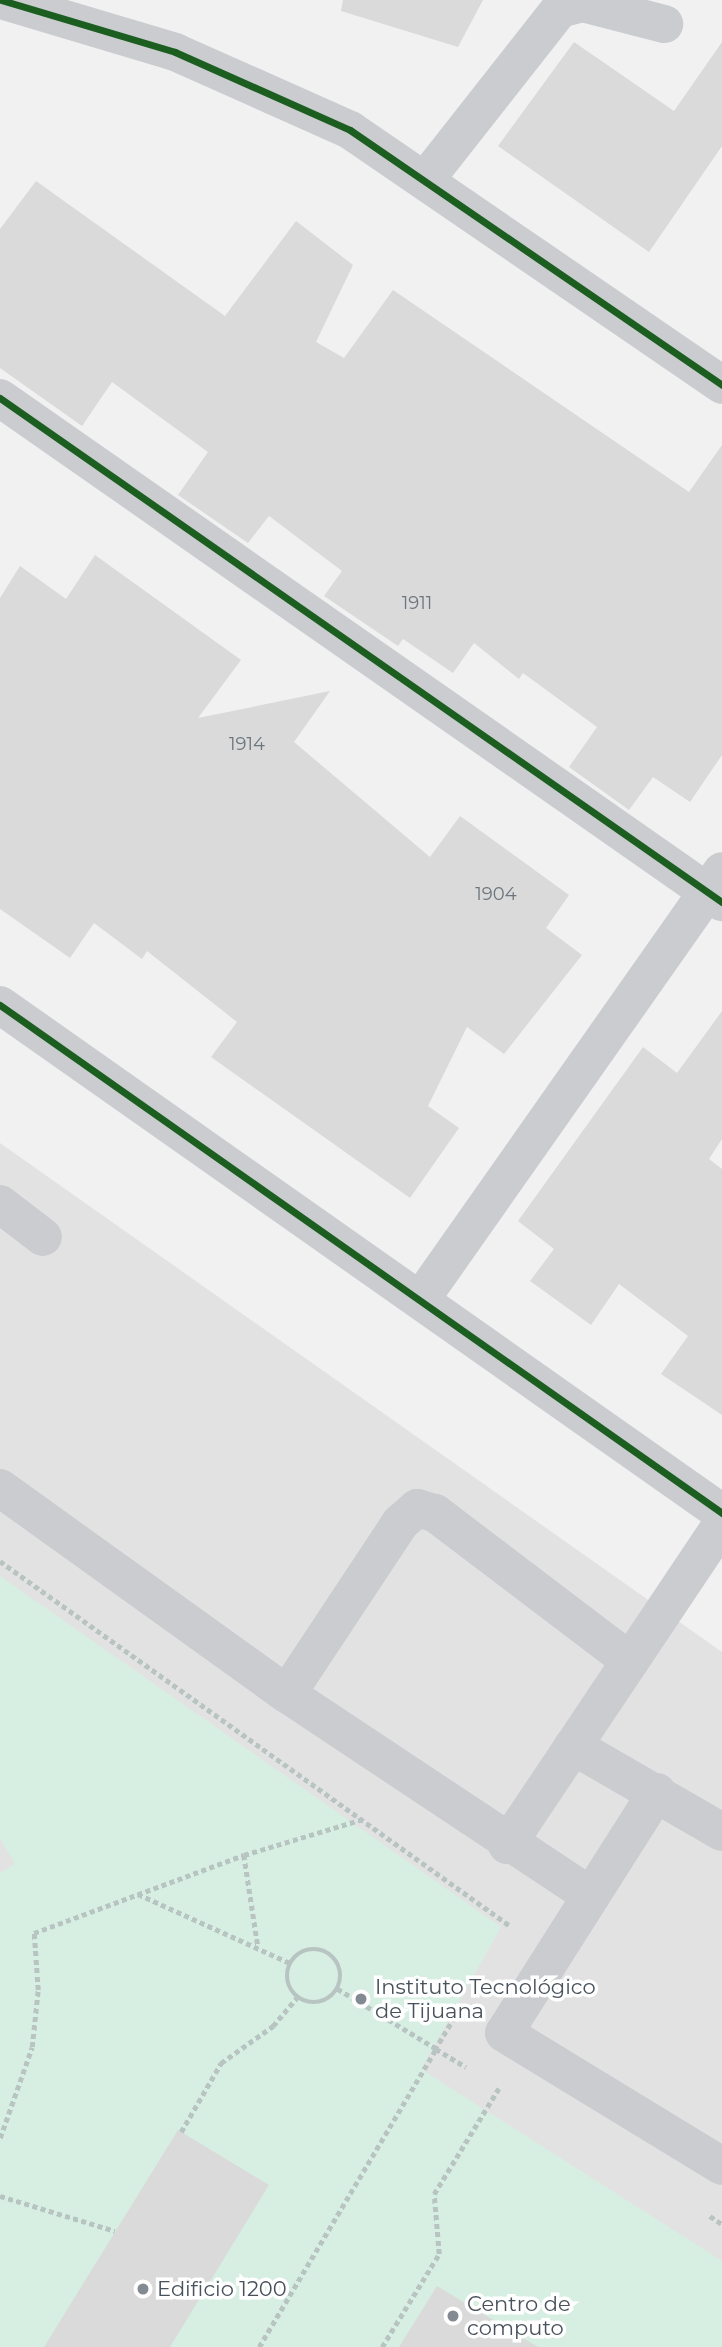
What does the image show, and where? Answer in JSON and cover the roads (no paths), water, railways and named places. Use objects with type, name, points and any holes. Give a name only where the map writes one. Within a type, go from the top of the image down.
[{"type":"street","points":[[2,0],[175,52],[350,130],[426,179],[722,385]]},
{"type":"street","points":[[426,179],[559,9],[583,3],[664,24]]},
{"type":"street","points":[[0,398],[717,888],[421,1299]]},
{"type":"street","points":[[0,1005],[722,1513]]},
{"type":"street","points":[[0,1204],[43,1237]]},
{"type":"street","points":[[0,1488],[287,1694],[507,1845],[591,1896]]},
{"type":"street","points":[[287,1694],[356,1594],[400,1523],[417,1508],[435,1513],[630,1661]]},
{"type":"street","points":[[507,1845],[722,1524]]},
{"type":"street","points":[[573,1746],[657,1792],[722,1832]]},
{"type":"street","points":[[657,1792],[504,2032],[722,2166]]},
{"type":"place","name":"Instituto Tecnológico de Tijuana","points":[[361,1999]]},
{"type":"place","name":"Edificio 1200","points":[[143,2289]]},
{"type":"place","name":"Centro de computo","points":[[453,2316]]}]
